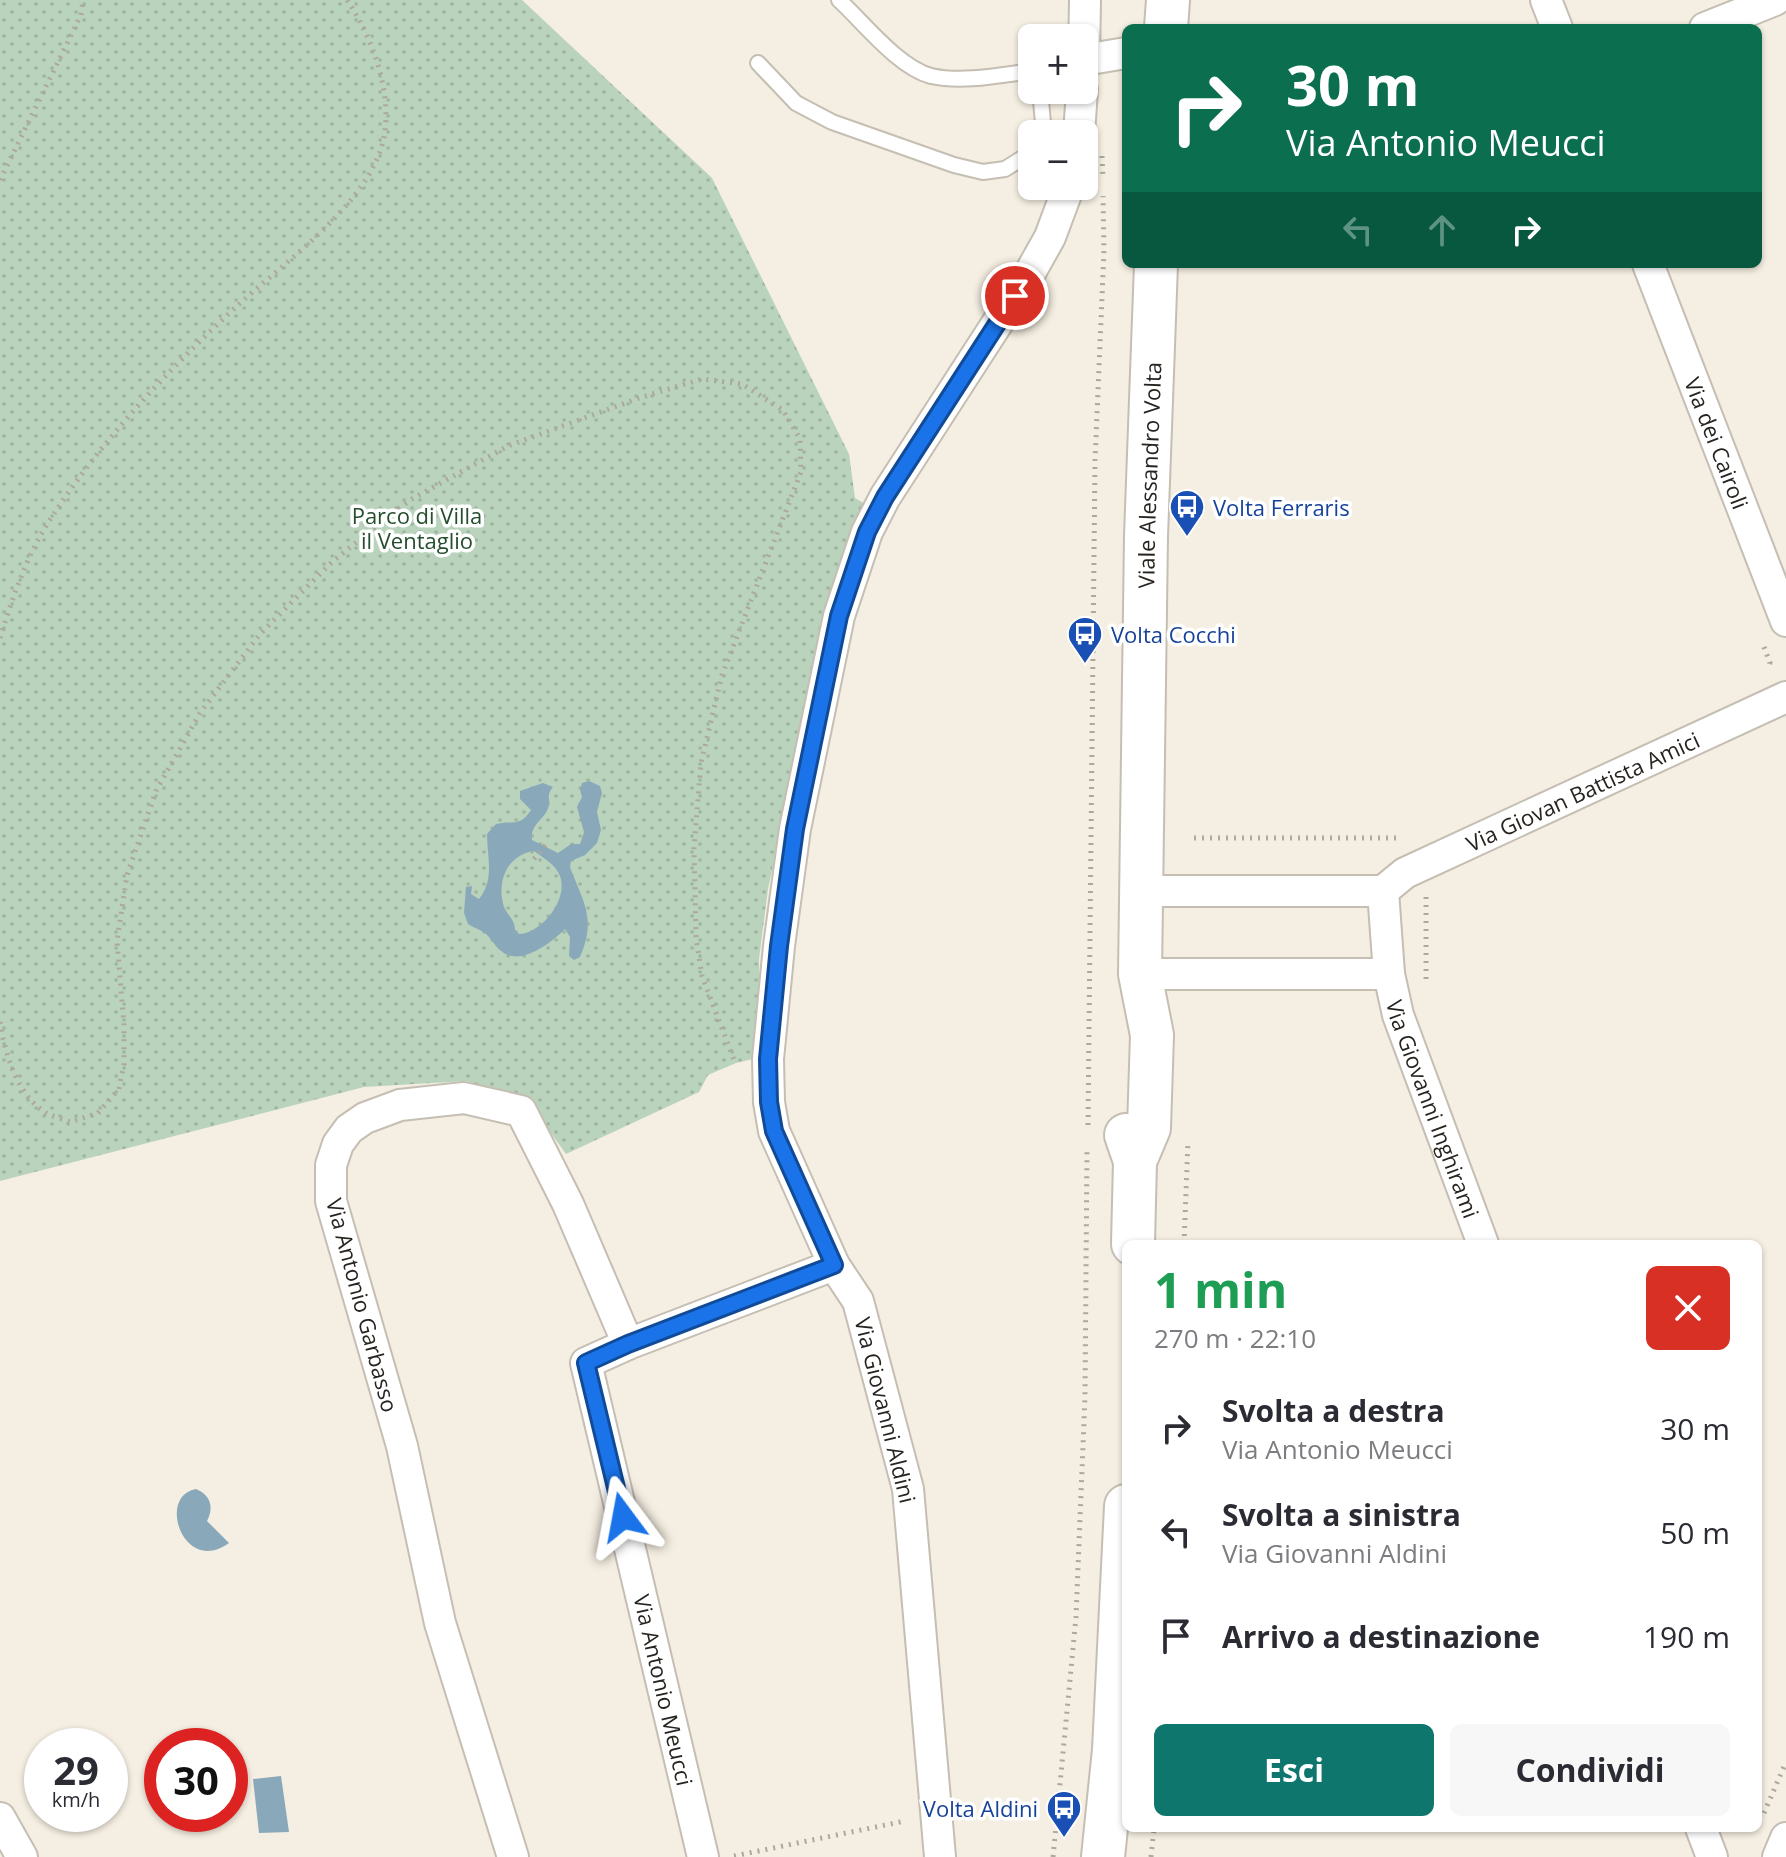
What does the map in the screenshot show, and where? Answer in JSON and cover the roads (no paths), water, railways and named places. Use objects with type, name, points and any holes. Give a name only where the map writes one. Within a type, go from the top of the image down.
[{"type":"main road","points":[[1166,24],[1168,0]]},
{"type":"main road","name":"Viale Alessandro Volta","points":[[1133,1240],[1135,1161],[1149,1128],[1152,1035],[1140,974],[1146,536],[1156,268]]},
{"type":"main road","points":[[1103,1857],[1114,1750],[1122,1587]]},
{"type":"street","points":[[1546,0],[1555,24]]},
{"type":"street","points":[[1715,24],[1775,0]]},
{"type":"street","points":[[1079,3],[1081,24]]},
{"type":"street","points":[[1098,56],[1122,53]]},
{"type":"street","name":"Via Giovanni Aldini","points":[[940,1857],[908,1489],[858,1301],[834,1265],[774,1131],[769,1102],[768,1059],[783,910],[795,829],[851,572],[885,497],[1031,271],[1050,237],[1064,200]]},
{"type":"street","name":"Via dei Cairoli","points":[[1650,268],[1786,621]]},
{"type":"street","name":"Via Giovan Battista Amici","points":[[1383,891],[1405,873],[1786,697]]},
{"type":"street","points":[[1141,891],[1383,891]]},
{"type":"street","name":"Via Giovanni Inghirami","points":[[1383,891],[1389,974],[1398,1015],[1482,1240]]},
{"type":"street","points":[[1140,974],[1389,974]]},
{"type":"street","name":"Via Antonio Garbasso","points":[[513,1857],[440,1623],[402,1446],[331,1201],[331,1165],[338,1144],[349,1129],[365,1118],[400,1105],[464,1098],[521,1111],[568,1204],[628,1344]]},
{"type":"street","name":"Via Antonio Meucci","points":[[703,1857],[586,1363],[834,1265]]},
{"type":"street","points":[[0,1818],[22,1857]]},
{"type":"street","points":[[1778,1857],[1786,1838]]},
{"type":"lane","points":[[839,0],[897,56],[915,69],[930,75],[965,78],[1018,72]]},
{"type":"lane","points":[[758,63],[796,103],[832,122],[954,165],[983,172],[1005,169],[1018,161]]},
{"type":"water","points":[[589,781],[600,786],[602,793],[597,812],[601,830],[597,843],[585,855],[571,861],[570,867],[588,921],[580,957],[574,960],[569,956],[570,937],[565,929],[531,953],[508,955],[485,933],[468,924],[464,913],[466,887],[472,886],[471,894],[479,899],[487,884],[487,834],[496,824],[523,819],[531,810],[520,799],[520,791],[543,783],[553,787],[547,810],[533,829],[532,840],[558,853],[571,844],[580,844],[584,832],[577,807],[582,797],[582,783]],"holes":[[[534,851],[558,872],[561,891],[546,920],[519,934],[504,907],[503,879],[517,858]]]},
{"type":"water","points":[[196,1489],[210,1502],[207,1521],[229,1543],[213,1550],[199,1549],[188,1542],[177,1518],[178,1505],[184,1495]]},
{"type":"water","points":[[281,1776],[289,1832],[259,1833],[253,1779]]},
{"type":"place","name":"Volta Ferraris","points":[[1187,538]]},
{"type":"place","name":"Volta Cocchi","points":[[1085,665]]},
{"type":"place","name":"Volta Aldini","points":[[1064,1839]]},
{"type":"park label","name":"Parco di Villa il Ventaglio","points":[[417,528]]}]
